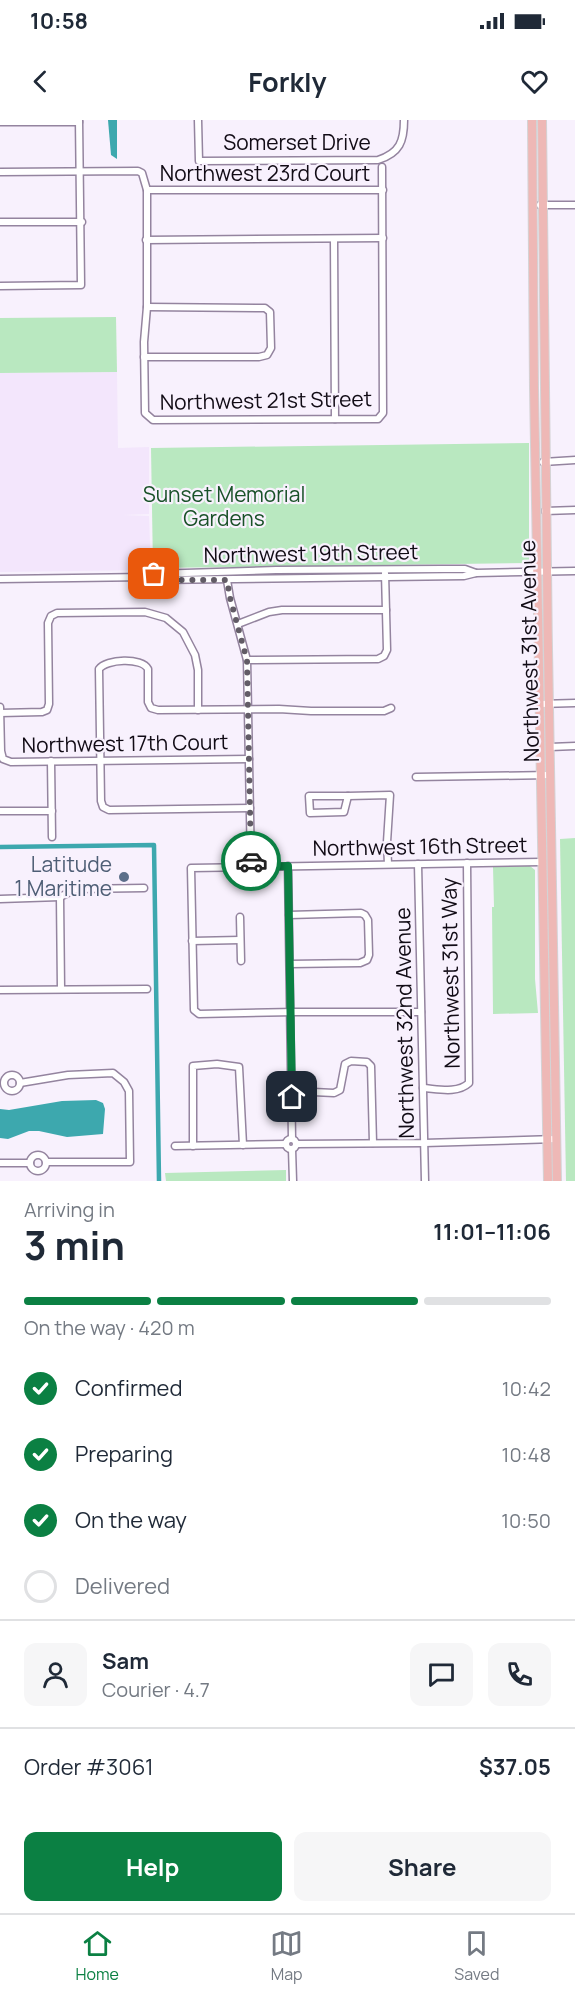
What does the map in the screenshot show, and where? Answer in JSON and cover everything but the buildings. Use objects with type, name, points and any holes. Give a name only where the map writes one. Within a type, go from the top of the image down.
[{"type":"main road","name":"Northwest 31st Avenue","points":[[532,120],[541,861],[548,1181]]},
{"type":"main road","name":"Northwest 31st Avenue","points":[[542,120],[544,462],[557,1181]]},
{"type":"main road","points":[[541,861],[549,867],[551,873]]},
{"type":"street","name":"Somerset Drive","points":[[198,120],[199,161],[378,160],[387,157],[402,142],[404,120]]},
{"type":"street","points":[[0,122],[80,121],[82,222],[81,285],[0,286]]},
{"type":"street","points":[[146,240],[383,238],[382,167]]},
{"type":"street","points":[[0,172],[138,171],[142,173],[147,190],[147,308],[144,357],[267,355],[271,348],[268,309],[260,307],[147,308]]},
{"type":"street","name":"Northwest 23rd Court","points":[[147,190],[383,190]]},
{"type":"street","points":[[532,205],[575,205]]},
{"type":"street","points":[[0,222],[82,222]]},
{"type":"street","name":"Northwest 21st Street","points":[[144,357],[145,413],[153,420],[378,419],[384,413],[383,238]]},
{"type":"street","points":[[334,239],[335,419]]},
{"type":"street","points":[[535,462],[575,460]]},
{"type":"street","points":[[546,511],[575,510]]},
{"type":"street","name":"Northwest 19th Street","points":[[0,579],[147,577],[154,574],[202,572],[386,573],[464,576],[476,573],[575,571]]},
{"type":"street","points":[[247,660],[378,659],[384,656],[387,650],[386,573]]},
{"type":"street","name":"Northwest 19th Street","points":[[147,577],[151,580],[227,580],[386,573]]},
{"type":"street","points":[[227,580],[247,660],[251,867]]},
{"type":"street","points":[[238,624],[269,612],[282,610],[386,610]]},
{"type":"street","points":[[0,707],[0,712],[42,712],[46,710],[49,704],[48,622],[51,616],[57,613],[146,612],[166,618],[183,632],[192,646],[198,670],[198,710]]},
{"type":"street","points":[[250,808],[109,810],[103,807],[100,760],[99,669],[101,666],[107,662],[139,662],[146,665],[148,702],[151,708],[158,710],[384,711],[391,708]]},
{"type":"street","points":[[540,704],[575,703]]},
{"type":"street","name":"Northwest 17th Court","points":[[0,712],[0,751],[3,759],[11,762],[249,759]]},
{"type":"street","points":[[550,747],[575,746]]},
{"type":"street","points":[[51,761],[52,837]]},
{"type":"street","points":[[416,777],[550,775]]},
{"type":"street","points":[[348,796],[344,812],[310,813],[309,796],[390,795],[388,864]]},
{"type":"street","points":[[0,811],[52,811]]},
{"type":"street","name":"Northwest 16th Street","points":[[192,941],[191,868],[541,861]]},
{"type":"street","name":"Northwest 31st Way","points":[[423,1088],[464,1088],[469,1083],[467,863]]},
{"type":"street","name":"Northwest 32nd Avenue","points":[[418,864],[424,1181]]},
{"type":"street","points":[[288,866],[293,1181]]},
{"type":"street","points":[[0,899],[60,897],[76,890],[144,888]]},
{"type":"street","points":[[60,897],[61,989]]},
{"type":"street","points":[[289,915],[361,913],[368,920],[369,955],[367,960],[360,963],[290,964]]},
{"type":"street","points":[[240,917],[241,961]]},
{"type":"street","points":[[240,940],[192,941],[194,1010],[199,1014],[421,1012]]},
{"type":"street","points":[[0,990],[147,989]]},
{"type":"street","points":[[292,1091],[334,1093],[340,1090],[345,1064],[351,1061],[368,1062],[371,1066],[373,1143]]},
{"type":"street","points":[[193,1146],[194,1066],[217,1064],[239,1066],[243,1145]]},
{"type":"street","points":[[20,1083],[68,1075],[113,1073],[120,1078],[129,1091],[130,1162],[46,1162]]},
{"type":"street","points":[[12,1075],[17,1077],[20,1083],[18,1089],[12,1091],[2,1083],[12,1075]]},
{"type":"street","points":[[175,1146],[556,1139]]},
{"type":"street","points":[[30,1163],[32,1158],[38,1155],[46,1162]]},
{"type":"street","points":[[30,1163],[33,1168],[39,1170],[44,1168],[46,1162]]},
{"type":"street","points":[[0,1163],[30,1163]]},
{"type":"shaded area","points":[[117,372],[118,448],[149,447],[149,514],[123,515],[149,516],[151,570],[0,572],[0,373]]},
{"type":"green space","points":[[116,317],[117,372],[0,373],[0,318]]},
{"type":"green space","name":"Sunset Memorial Gardens","points":[[529,443],[529,563],[153,568],[151,448]]},
{"type":"green space","points":[[575,838],[575,1181],[566,1181],[560,839]]},
{"type":"green space","points":[[530,866],[535,870],[535,979],[538,1013],[493,1014],[493,867]]},
{"type":"green space","points":[[286,1170],[286,1181],[166,1181],[165,1173]]},
{"type":"water","points":[[108,120],[117,120],[117,159],[111,155]]},
{"type":"water","points":[[96,1100],[103,1103],[105,1109],[103,1134],[67,1137],[29,1131],[8,1139],[0,1138],[0,1109],[9,1110],[62,1101]]},
{"type":"waterway","points":[[0,847],[154,845],[159,1181]]},
{"type":"way so far","points":[[154,574],[147,577],[151,580],[227,580],[247,660],[251,861]]},
{"type":"place","name":"Latitude 1 Maritime","points":[[124,877]]},
{"type":"route","points":[[251,861],[251,867],[288,866],[292,1097]]}]
